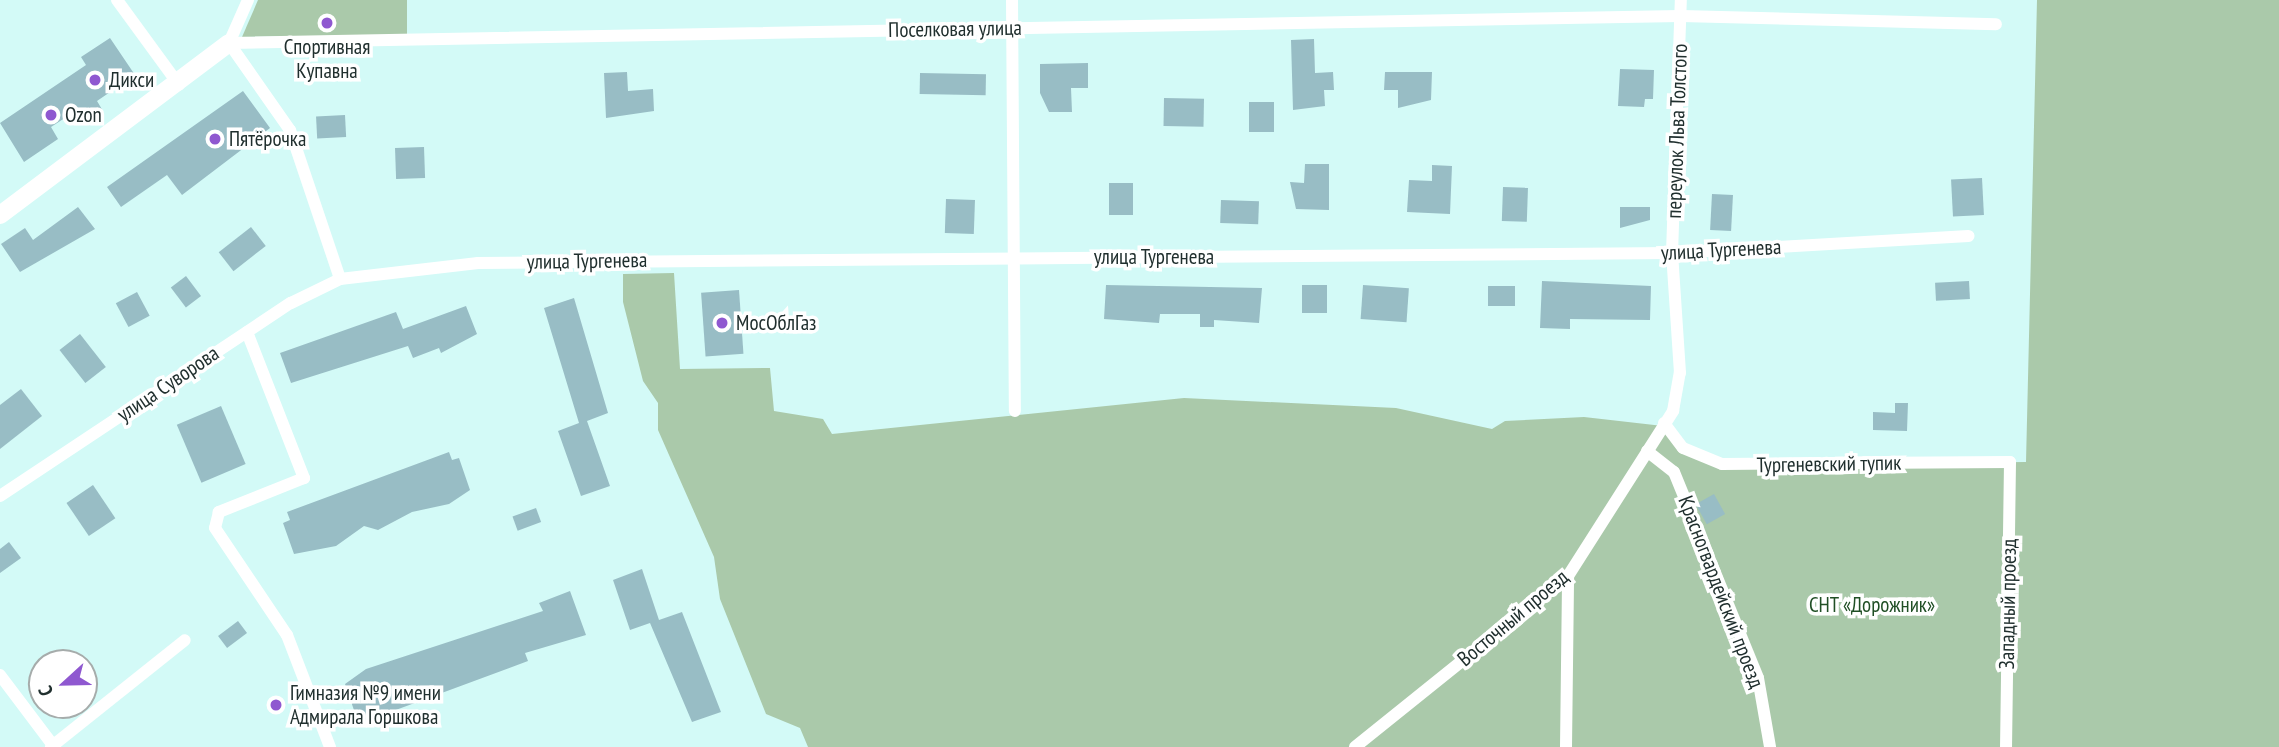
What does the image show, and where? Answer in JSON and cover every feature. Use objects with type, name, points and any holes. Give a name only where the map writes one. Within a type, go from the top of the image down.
[{"type":"street","points":[[117,0],[179,85]]},
{"type":"street","points":[[0,215],[179,85],[229,43],[248,0]]},
{"type":"street","points":[[1013,0],[1017,258],[1015,411]]},
{"type":"street","name":"переулок Льва Толстого","points":[[1663,425],[1679,394],[1680,373],[1672,253],[1681,0]]},
{"type":"street","name":"Поселковая улица","points":[[229,43],[1681,16],[1996,24]]},
{"type":"street","points":[[229,43],[290,130],[340,279]]},
{"type":"street","name":"улица Тургенева","points":[[340,279],[478,263],[1672,253],[1969,236]]},
{"type":"street","name":"улица Суворова","points":[[0,496],[247,332],[340,279]]},
{"type":"street","points":[[247,332],[304,478],[219,512],[215,528],[287,635],[330,747]]},
{"type":"street","name":"Восточный проезд","points":[[1355,747],[1568,576],[1663,425]]},
{"type":"street","name":"Тургеневский тупик","points":[[1663,425],[1684,448],[1722,464],[2010,462]]},
{"type":"street","name":"Красногвардейский проезд","points":[[1647,451],[1674,472],[1758,678],[1770,747]]},
{"type":"street","name":"Западный проезд","points":[[2006,747],[2010,462]]},
{"type":"street","points":[[1566,747],[1568,576]]},
{"type":"street","points":[[0,675],[52,746],[185,640]]},
{"type":"green space","name":"Спортивная Купавна","points":[[258,0],[407,0],[407,35],[242,37]]},
{"type":"green space","name":"СНТ «Дорожник»","points":[[2037,0],[2279,0],[2279,747],[808,747],[800,728],[766,714],[720,599],[714,557],[658,430],[658,403],[643,381],[623,302],[623,274],[674,273],[680,369],[770,368],[774,411],[823,419],[832,434],[1184,398],[1396,408],[1492,429],[1505,421],[1584,417],[1663,426],[1684,448],[1736,465],[2026,462]]},
{"type":"building","points":[[110,38],[135,75],[97,101],[103,111],[83,125],[74,112],[51,127],[58,139],[24,162],[0,123],[86,65],[81,57]]},
{"type":"building","points":[[1314,39],[1315,73],[1333,72],[1334,90],[1324,90],[1325,106],[1293,110],[1291,40]]},
{"type":"building","points":[[1088,63],[1088,88],[1071,88],[1072,112],[1049,112],[1040,93],[1040,64]]},
{"type":"building","points":[[1620,69],[1654,70],[1653,99],[1645,99],[1644,107],[1618,106]]},
{"type":"building","points":[[627,72],[628,91],[653,89],[654,111],[606,118],[604,73]]},
{"type":"building","points":[[1385,72],[1432,72],[1431,100],[1398,108],[1398,90],[1384,90]]},
{"type":"building","points":[[920,73],[986,74],[986,95],[920,94]]},
{"type":"building","points":[[243,91],[270,128],[182,195],[167,175],[121,207],[107,187]]},
{"type":"building","points":[[1164,98],[1204,99],[1204,127],[1164,126]]},
{"type":"building","points":[[1249,102],[1274,102],[1274,132],[1249,132]]},
{"type":"building","points":[[345,115],[346,137],[317,138],[316,117]]},
{"type":"building","points":[[424,147],[425,178],[396,179],[395,148]]},
{"type":"building","points":[[1305,164],[1329,164],[1329,210],[1296,209],[1290,182],[1304,183]]},
{"type":"building","points":[[1432,165],[1452,166],[1450,214],[1407,212],[1409,180],[1432,181]]},
{"type":"building","points":[[1982,178],[1984,215],[1953,217],[1951,180]]},
{"type":"building","points":[[1109,183],[1133,183],[1133,215],[1109,215]]},
{"type":"building","points":[[1503,187],[1528,188],[1527,222],[1502,221]]},
{"type":"building","points":[[1712,194],[1733,195],[1731,231],[1710,230]]},
{"type":"building","points":[[946,199],[975,200],[974,234],[945,233]]},
{"type":"building","points":[[1221,200],[1259,201],[1258,224],[1220,223]]},
{"type":"building","points":[[78,207],[95,229],[20,272],[1,244],[25,228],[33,240]]},
{"type":"building","points":[[1620,207],[1650,207],[1650,220],[1620,228]]},
{"type":"building","points":[[251,227],[266,246],[233,271],[219,252]]},
{"type":"building","points":[[186,276],[201,296],[186,307],[171,287]]},
{"type":"building","points":[[1542,281],[1651,286],[1650,320],[1570,319],[1570,329],[1540,328]]},
{"type":"building","points":[[1969,281],[1970,299],[1936,301],[1935,283]]},
{"type":"building","points":[[1106,285],[1262,288],[1259,323],[1214,320],[1214,327],[1200,327],[1200,314],[1160,314],[1159,323],[1104,319]]},
{"type":"building","points":[[1302,285],[1327,285],[1327,313],[1302,313]]},
{"type":"building","points":[[1363,285],[1409,288],[1407,322],[1361,319]]},
{"type":"building","points":[[1488,286],[1515,286],[1515,306],[1488,306]]},
{"type":"building","name":"МосОблГаз","points":[[739,290],[743,354],[706,356],[701,293]]},
{"type":"building","points":[[137,292],[150,316],[128,327],[116,303]]},
{"type":"building","points":[[574,298],[608,413],[587,421],[610,486],[581,496],[558,431],[579,423],[544,308]]},
{"type":"building","points":[[466,306],[477,334],[441,353],[439,348],[413,358],[408,346],[291,383],[280,353],[396,312],[403,329]]},
{"type":"building","points":[[80,334],[106,367],[85,383],[60,350]]},
{"type":"building","points":[[21,389],[42,416],[0,449],[0,405]]},
{"type":"building","points":[[1895,403],[1908,403],[1907,431],[1873,430],[1873,412],[1895,413]]},
{"type":"building","points":[[221,406],[246,464],[201,483],[177,425]]},
{"type":"building","points":[[449,452],[452,460],[459,458],[470,490],[449,504],[412,512],[378,530],[364,526],[336,546],[294,554],[283,523],[290,520],[287,512]]},
{"type":"building","points":[[93,485],[115,518],[89,536],[66,503]]},
{"type":"building","points":[[1714,494],[1725,514],[1707,524],[1696,504]]},
{"type":"building","points":[[536,508],[541,522],[518,531],[513,517]]},
{"type":"building","points":[[9,542],[21,558],[0,573],[0,549]]},
{"type":"building","points":[[642,569],[659,620],[682,612],[721,712],[692,722],[650,623],[630,630],[613,580]]},
{"type":"building","points":[[570,591],[586,635],[525,653],[528,661],[366,721],[363,713],[356,716],[345,684],[366,669],[543,611],[539,603]]},
{"type":"building","points":[[238,621],[247,633],[227,648],[218,636]]},
{"type":"place","name":"Спортивная Купавна","points":[[327,23]]},
{"type":"place","name":"Дикси","points":[[95,80]]},
{"type":"place","name":"Ozon","points":[[51,115]]},
{"type":"place","name":"Пятёрочка","points":[[215,139]]},
{"type":"place","name":"МосОблГаз","points":[[722,323]]},
{"type":"place","name":"Гимназия №9 имени Адмирала Горшкова","points":[[276,705]]}]
